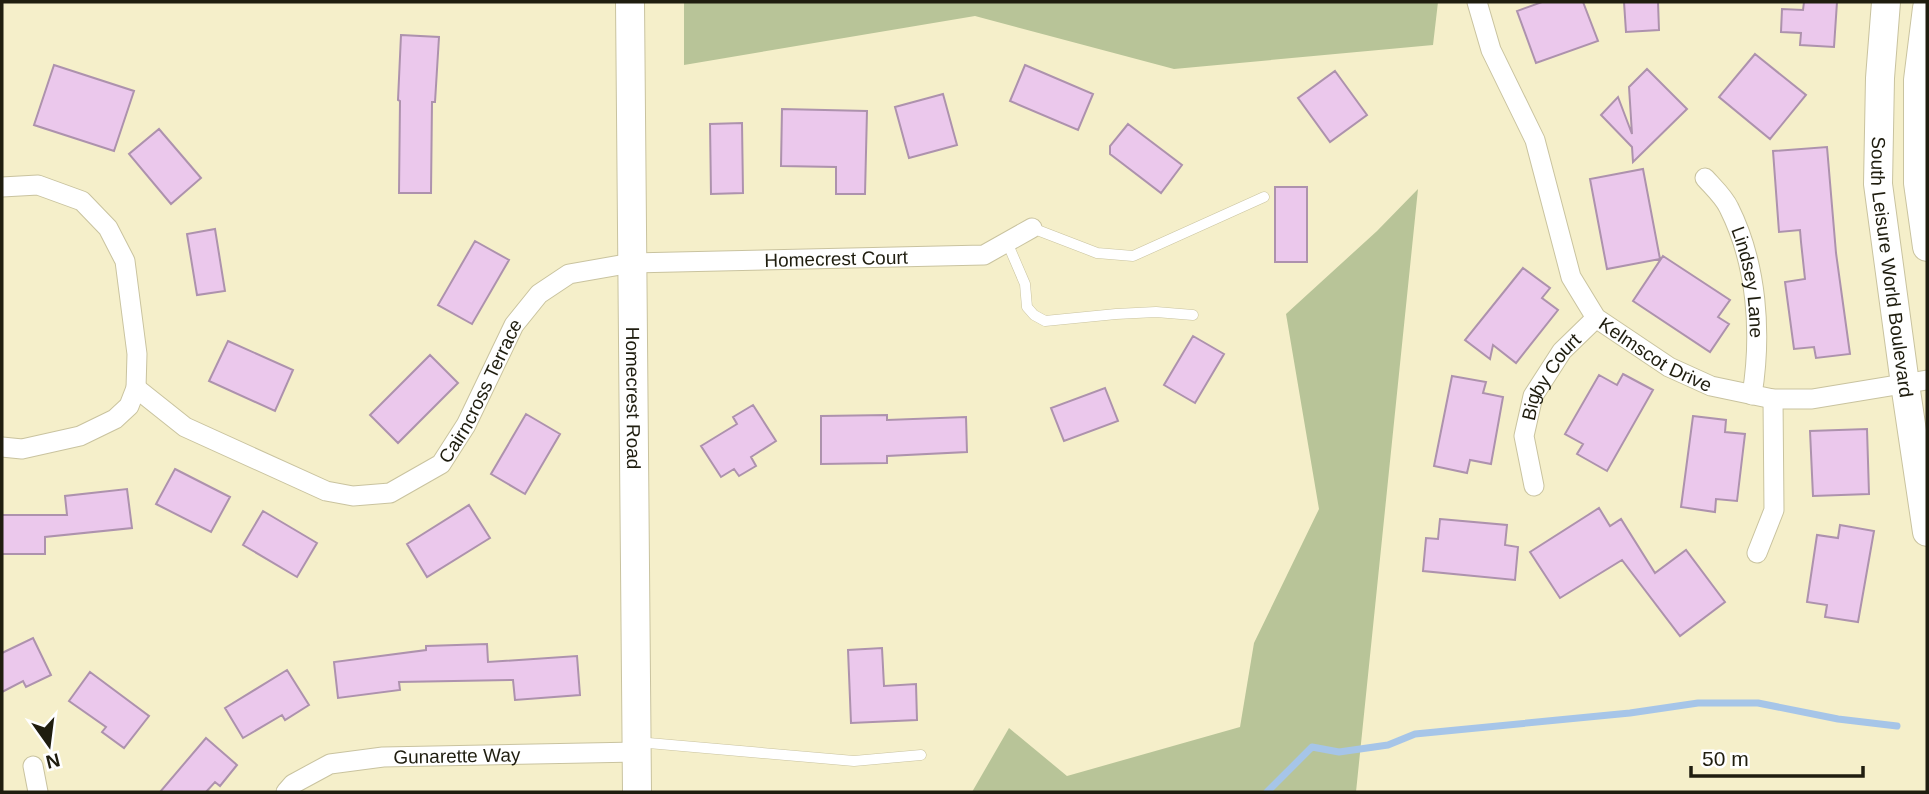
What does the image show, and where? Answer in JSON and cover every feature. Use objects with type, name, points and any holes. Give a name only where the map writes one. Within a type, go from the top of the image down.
[{"type":"street","name":"Homecrest Road","points":[[630,2],[637,792]]},
{"type":"street","name":"Kelmscot Drive","points":[[1477,2],[1491,50],[1535,140],[1571,277],[1596,318],[1669,367],[1711,386],[1752,395],[1812,399],[1916,382]]},
{"type":"street","name":"South Leisure World Boulevard","points":[[1886,2],[1880,78],[1878,184],[1916,382],[1927,532]]},
{"type":"street","name":"South Leisure World Boulevard","points":[[1927,8],[1918,80],[1918,183],[1927,247]]},
{"type":"street","name":"Lindsey Lane","points":[[1705,178],[1728,206],[1746,254],[1758,320],[1756,373],[1752,395]]},
{"type":"street","points":[[2,187],[38,185],[82,201],[108,228],[125,261],[137,354],[136,388],[129,406],[116,419],[80,436],[22,449],[2,447]]},
{"type":"street","name":"Homecrest Court","points":[[632,262],[984,255],[1032,228]]},
{"type":"street","name":"Cairncross Terrace","points":[[136,388],[186,427],[326,491],[353,496],[390,493],[441,464],[466,425],[514,325],[539,294],[569,274],[632,262]]},
{"type":"street","name":"Bigby Court","points":[[1534,486],[1524,436],[1533,396],[1562,351],[1596,318]]},
{"type":"street","points":[[1757,553],[1774,510],[1773,398]]},
{"type":"street","name":"Gunarette Way","points":[[286,792],[293,784],[330,764],[383,757],[637,747]]},
{"type":"street","points":[[33,766],[38,792]]},
{"type":"lane","points":[[1032,228],[1097,253],[1133,256],[1264,197]]},
{"type":"lane","points":[[1007,242],[1025,284],[1027,307],[1045,321],[1156,312],[1193,315]]},
{"type":"lane","points":[[637,747],[854,761],[921,755]]},
{"type":"green space","points":[[684,2],[1438,2],[1433,45],[1174,69],[975,16],[684,65]]},
{"type":"green space","points":[[1418,189],[1356,792],[972,792],[1009,728],[1067,776],[1240,727],[1254,643],[1319,509],[1286,314],[1377,231]]},
{"type":"building","points":[[1542,2],[1583,2],[1598,41],[1536,63],[1517,11]]},
{"type":"building","points":[[1624,2],[1658,2],[1659,30],[1626,32]]},
{"type":"building","points":[[1804,2],[1837,2],[1834,47],[1800,45],[1801,33],[1781,32],[1782,9],[1803,10]]},
{"type":"building","points":[[401,35],[439,37],[435,102],[432,102],[431,193],[399,193],[398,100]]},
{"type":"building","points":[[1755,54],[1806,95],[1770,139],[1719,97]]},
{"type":"building","points":[[54,65],[134,91],[114,151],[34,125]]},
{"type":"building","points":[[1025,65],[1093,94],[1078,130],[1010,101]]},
{"type":"building","points":[[1647,69],[1687,109],[1633,162],[1632,147],[1601,115],[1618,97],[1632,134],[1629,87]]},
{"type":"building","points":[[1335,71],[1367,115],[1330,142],[1298,98]]},
{"type":"building","points":[[943,94],[957,145],[909,158],[895,107]]},
{"type":"building","points":[[782,109],[867,111],[865,194],[836,194],[836,167],[781,166]]},
{"type":"building","points":[[742,123],[743,193],[711,194],[710,124]]},
{"type":"building","points":[[1128,124],[1182,165],[1161,193],[1110,154],[1110,146]]},
{"type":"building","points":[[159,129],[201,178],[171,204],[129,154]]},
{"type":"building","points":[[1827,147],[1836,253],[1850,354],[1816,358],[1814,347],[1794,349],[1785,282],[1805,279],[1800,230],[1779,232],[1773,151]]},
{"type":"building","points":[[1643,169],[1660,259],[1607,269],[1590,179]]},
{"type":"building","points":[[1275,187],[1307,187],[1307,262],[1275,262]]},
{"type":"building","points":[[215,229],[225,291],[197,295],[187,234]]},
{"type":"building","points":[[475,241],[509,260],[472,324],[438,305]]},
{"type":"building","points":[[1663,256],[1730,300],[1718,317],[1729,324],[1710,352],[1633,301]]},
{"type":"building","points":[[1523,268],[1550,288],[1542,298],[1558,310],[1516,363],[1493,345],[1490,359],[1465,340]]},
{"type":"building","points":[[1193,336],[1224,354],[1195,403],[1164,385]]},
{"type":"building","points":[[228,341],[293,370],[275,411],[209,381]]},
{"type":"building","points":[[430,355],[458,383],[398,443],[370,415]]},
{"type":"building","points":[[1623,374],[1653,390],[1607,471],[1577,454],[1583,444],[1565,434],[1599,375],[1617,385]]},
{"type":"building","points":[[1452,376],[1486,382],[1483,393],[1503,397],[1491,464],[1470,460],[1467,473],[1434,466]]},
{"type":"building","points":[[1105,388],[1118,421],[1064,441],[1051,408]]},
{"type":"building","points":[[753,405],[776,441],[751,457],[756,466],[739,476],[734,469],[721,477],[701,446],[737,424],[733,417]]},
{"type":"building","points":[[526,414],[560,434],[525,494],[491,474]]},
{"type":"building","points":[[887,415],[887,420],[966,417],[967,452],[887,456],[887,463],[821,464],[821,416]]},
{"type":"building","points":[[1693,416],[1726,420],[1725,432],[1745,434],[1737,501],[1716,499],[1715,512],[1681,507]]},
{"type":"building","points":[[1867,429],[1869,494],[1813,496],[1810,431]]},
{"type":"building","points":[[175,469],[230,497],[211,532],[156,504]]},
{"type":"building","points":[[127,489],[132,528],[45,537],[45,554],[2,554],[2,515],[67,515],[65,496]]},
{"type":"building","points":[[469,505],[490,538],[427,577],[407,544]]},
{"type":"building","points":[[1599,508],[1610,526],[1621,519],[1655,573],[1686,550],[1725,602],[1680,636],[1622,560],[1560,598],[1530,552]]},
{"type":"building","points":[[263,511],[317,543],[297,577],[243,545]]},
{"type":"building","points":[[1440,519],[1507,525],[1505,545],[1518,547],[1515,580],[1423,571],[1426,538],[1438,539]]},
{"type":"building","points":[[1840,525],[1874,531],[1858,622],[1825,617],[1827,605],[1807,602],[1817,535],[1838,538]]},
{"type":"building","points":[[33,638],[51,675],[26,687],[23,681],[2,692],[2,653]]},
{"type":"building","points":[[487,644],[488,662],[577,656],[580,695],[515,700],[513,680],[399,682],[400,690],[338,698],[334,662],[426,650],[426,646]]},
{"type":"building","points":[[882,648],[884,686],[916,684],[917,720],[851,723],[848,650]]},
{"type":"building","points":[[287,670],[309,705],[285,720],[282,715],[243,738],[225,708]]},
{"type":"building","points":[[90,672],[149,716],[124,748],[102,732],[106,727],[69,701]]},
{"type":"building","points":[[206,738],[237,765],[220,786],[215,782],[206,792],[160,792]]},
{"type":"waterway","points":[[1267,792],[1312,747],[1339,752],[1388,745],[1415,734],[1630,713],[1698,703],[1758,703],[1838,719],[1897,726]]}]
